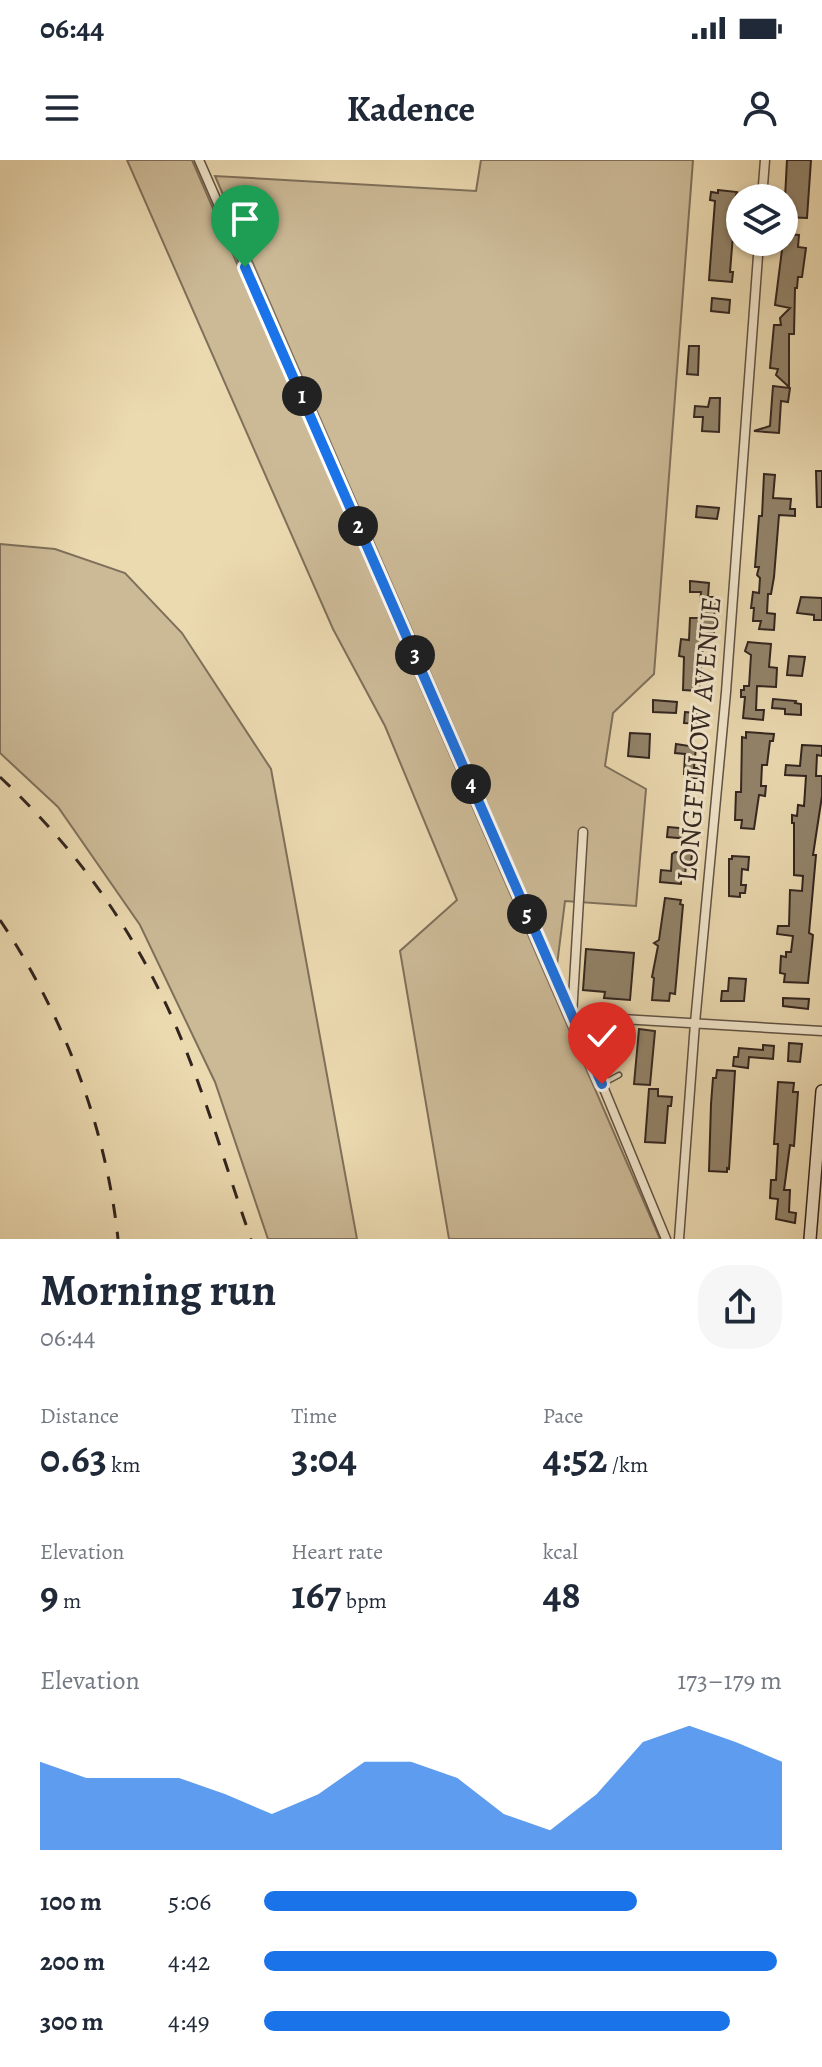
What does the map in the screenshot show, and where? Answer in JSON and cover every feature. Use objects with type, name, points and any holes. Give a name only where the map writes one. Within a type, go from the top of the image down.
[{"type":"street","points":[[199,160],[602,1084],[666,1239]]},
{"type":"street","points":[[763,184],[765,160]]},
{"type":"street","name":"LONGFELLOW AVENUE","points":[[679,1239],[695,1023],[726,692],[758,256]]},
{"type":"street","points":[[572,1016],[583,832]]},
{"type":"street","points":[[572,1016],[822,1031]]},
{"type":"street","points":[[810,1239],[822,1091]]},
{"type":"lane","points":[[622,1030],[623,1019]]},
{"type":"lane","points":[[602,1084],[619,1075]]},
{"type":"shaded area","points":[[127,160],[192,160],[660,1239],[449,1239],[400,951],[457,900],[385,726],[333,629]]},
{"type":"shaded area","points":[[481,160],[693,160],[654,674],[613,713],[605,766],[646,789],[636,906],[565,901],[557,965],[215,176],[476,191]]},
{"type":"shaded area","points":[[0,544],[55,549],[125,573],[182,633],[271,769],[357,1239],[268,1239],[215,1082],[140,925],[58,807],[0,753]]},
{"type":"building","points":[[787,160],[811,160],[807,218],[798,218],[798,184],[786,184]]},
{"type":"building","points":[[718,190],[726,191],[726,256],[731,256],[732,282],[709,280],[715,201],[710,200],[711,192],[718,193]]},
{"type":"building","points":[[798,247],[806,248],[802,277],[798,277],[795,288],[794,334],[789,334],[789,387],[776,375],[778,369],[770,368],[774,325],[781,325],[780,318],[790,308],[775,305],[781,256],[798,256]]},
{"type":"building","points":[[712,298],[730,300],[729,313],[711,311]]},
{"type":"building","points":[[689,346],[699,346],[698,375],[687,374]]},
{"type":"building","points":[[773,386],[790,388],[788,402],[781,401],[779,433],[754,431],[770,426]]},
{"type":"building","points":[[710,398],[720,398],[719,432],[702,431],[703,417],[694,417],[695,406],[708,407]]},
{"type":"building","points":[[816,471],[822,471],[822,507],[817,507]]},
{"type":"building","points":[[764,474],[775,475],[773,498],[791,499],[790,509],[795,509],[795,516],[779,515],[774,577],[771,594],[768,594],[767,613],[775,614],[774,630],[759,629],[761,621],[753,621],[754,608],[751,608],[753,592],[759,593],[759,567],[755,567]]},
{"type":"building","points":[[697,506],[719,508],[717,519],[696,517]]},
{"type":"building","points":[[690,581],[709,583],[708,597],[715,597],[714,633],[704,634],[699,691],[683,690],[684,657],[679,656],[681,639],[689,640],[690,618],[702,618],[701,592],[690,592]]},
{"type":"building","points":[[801,597],[822,598],[822,620],[814,620],[814,615],[797,613]]},
{"type":"building","points":[[748,642],[771,644],[769,667],[777,668],[776,687],[757,686],[756,710],[764,710],[763,720],[743,718],[745,697],[741,697],[741,690],[749,686],[751,655],[745,651]]},
{"type":"building","points":[[789,656],[805,657],[802,676],[787,675]]},
{"type":"building","points":[[773,699],[796,701],[801,704],[801,715],[785,714],[785,709],[772,708]]},
{"type":"building","points":[[653,700],[677,702],[676,713],[653,712]]},
{"type":"building","points":[[685,712],[705,714],[704,724],[684,723]]},
{"type":"building","points":[[746,732],[774,734],[767,765],[762,765],[761,786],[766,786],[765,796],[759,795],[754,829],[741,828],[742,820],[735,820],[736,792],[741,792],[742,737],[746,738]]},
{"type":"building","points":[[630,733],[650,734],[649,758],[628,756]]},
{"type":"building","points":[[676,744],[696,747],[694,768],[699,768],[698,778],[687,778],[684,774],[685,754],[675,753]]},
{"type":"building","points":[[802,745],[822,746],[822,756],[817,755],[816,776],[822,776],[822,796],[813,855],[816,855],[809,933],[813,935],[808,983],[784,982],[785,974],[780,973],[781,956],[786,957],[786,952],[791,952],[793,936],[777,934],[778,926],[789,926],[790,890],[802,891],[803,876],[794,875],[792,815],[797,816],[798,805],[804,806],[806,776],[785,775],[786,765],[800,766]]},
{"type":"building","points":[[668,827],[690,829],[689,839],[667,837]]},
{"type":"building","points":[[672,854],[692,854],[691,863],[686,864],[685,876],[681,876],[681,884],[660,882],[661,870],[671,871]]},
{"type":"building","points":[[732,856],[749,857],[748,870],[742,869],[741,885],[746,885],[745,893],[740,893],[740,897],[729,896],[729,859]]},
{"type":"building","points":[[665,898],[681,900],[680,904],[683,905],[675,994],[670,993],[669,1001],[652,1000],[652,977],[658,946],[654,943],[659,940]]},
{"type":"building","points":[[586,949],[634,953],[630,1000],[604,998],[605,992],[583,990]]},
{"type":"building","points":[[729,978],[746,979],[744,1001],[721,1001],[722,991],[728,991]]},
{"type":"building","points":[[783,998],[809,999],[808,1009],[783,1006]]},
{"type":"building","points":[[639,1029],[655,1031],[650,1085],[634,1084]]},
{"type":"building","points":[[789,1043],[802,1044],[800,1062],[788,1061]]},
{"type":"building","points":[[763,1045],[774,1046],[773,1059],[749,1057],[748,1068],[733,1066],[739,1048],[763,1050]]},
{"type":"building","points":[[717,1070],[735,1071],[727,1172],[709,1171],[713,1078],[716,1078]]},
{"type":"building","points":[[778,1082],[794,1083],[793,1092],[798,1092],[794,1146],[790,1145],[784,1190],[790,1190],[789,1212],[796,1213],[795,1223],[776,1219],[778,1199],[770,1198],[771,1180],[776,1180],[778,1144],[774,1144]]},
{"type":"building","points":[[649,1089],[658,1089],[658,1096],[672,1097],[671,1106],[668,1106],[665,1143],[645,1142]]},
{"type":"railway","points":[[0,777],[47,825],[90,877],[144,962],[187,1052],[251,1239]]},
{"type":"railway","points":[[0,920],[43,994],[78,1072],[103,1155],[118,1239]]},
{"type":"route","points":[[245,267],[602,1084]]}]
